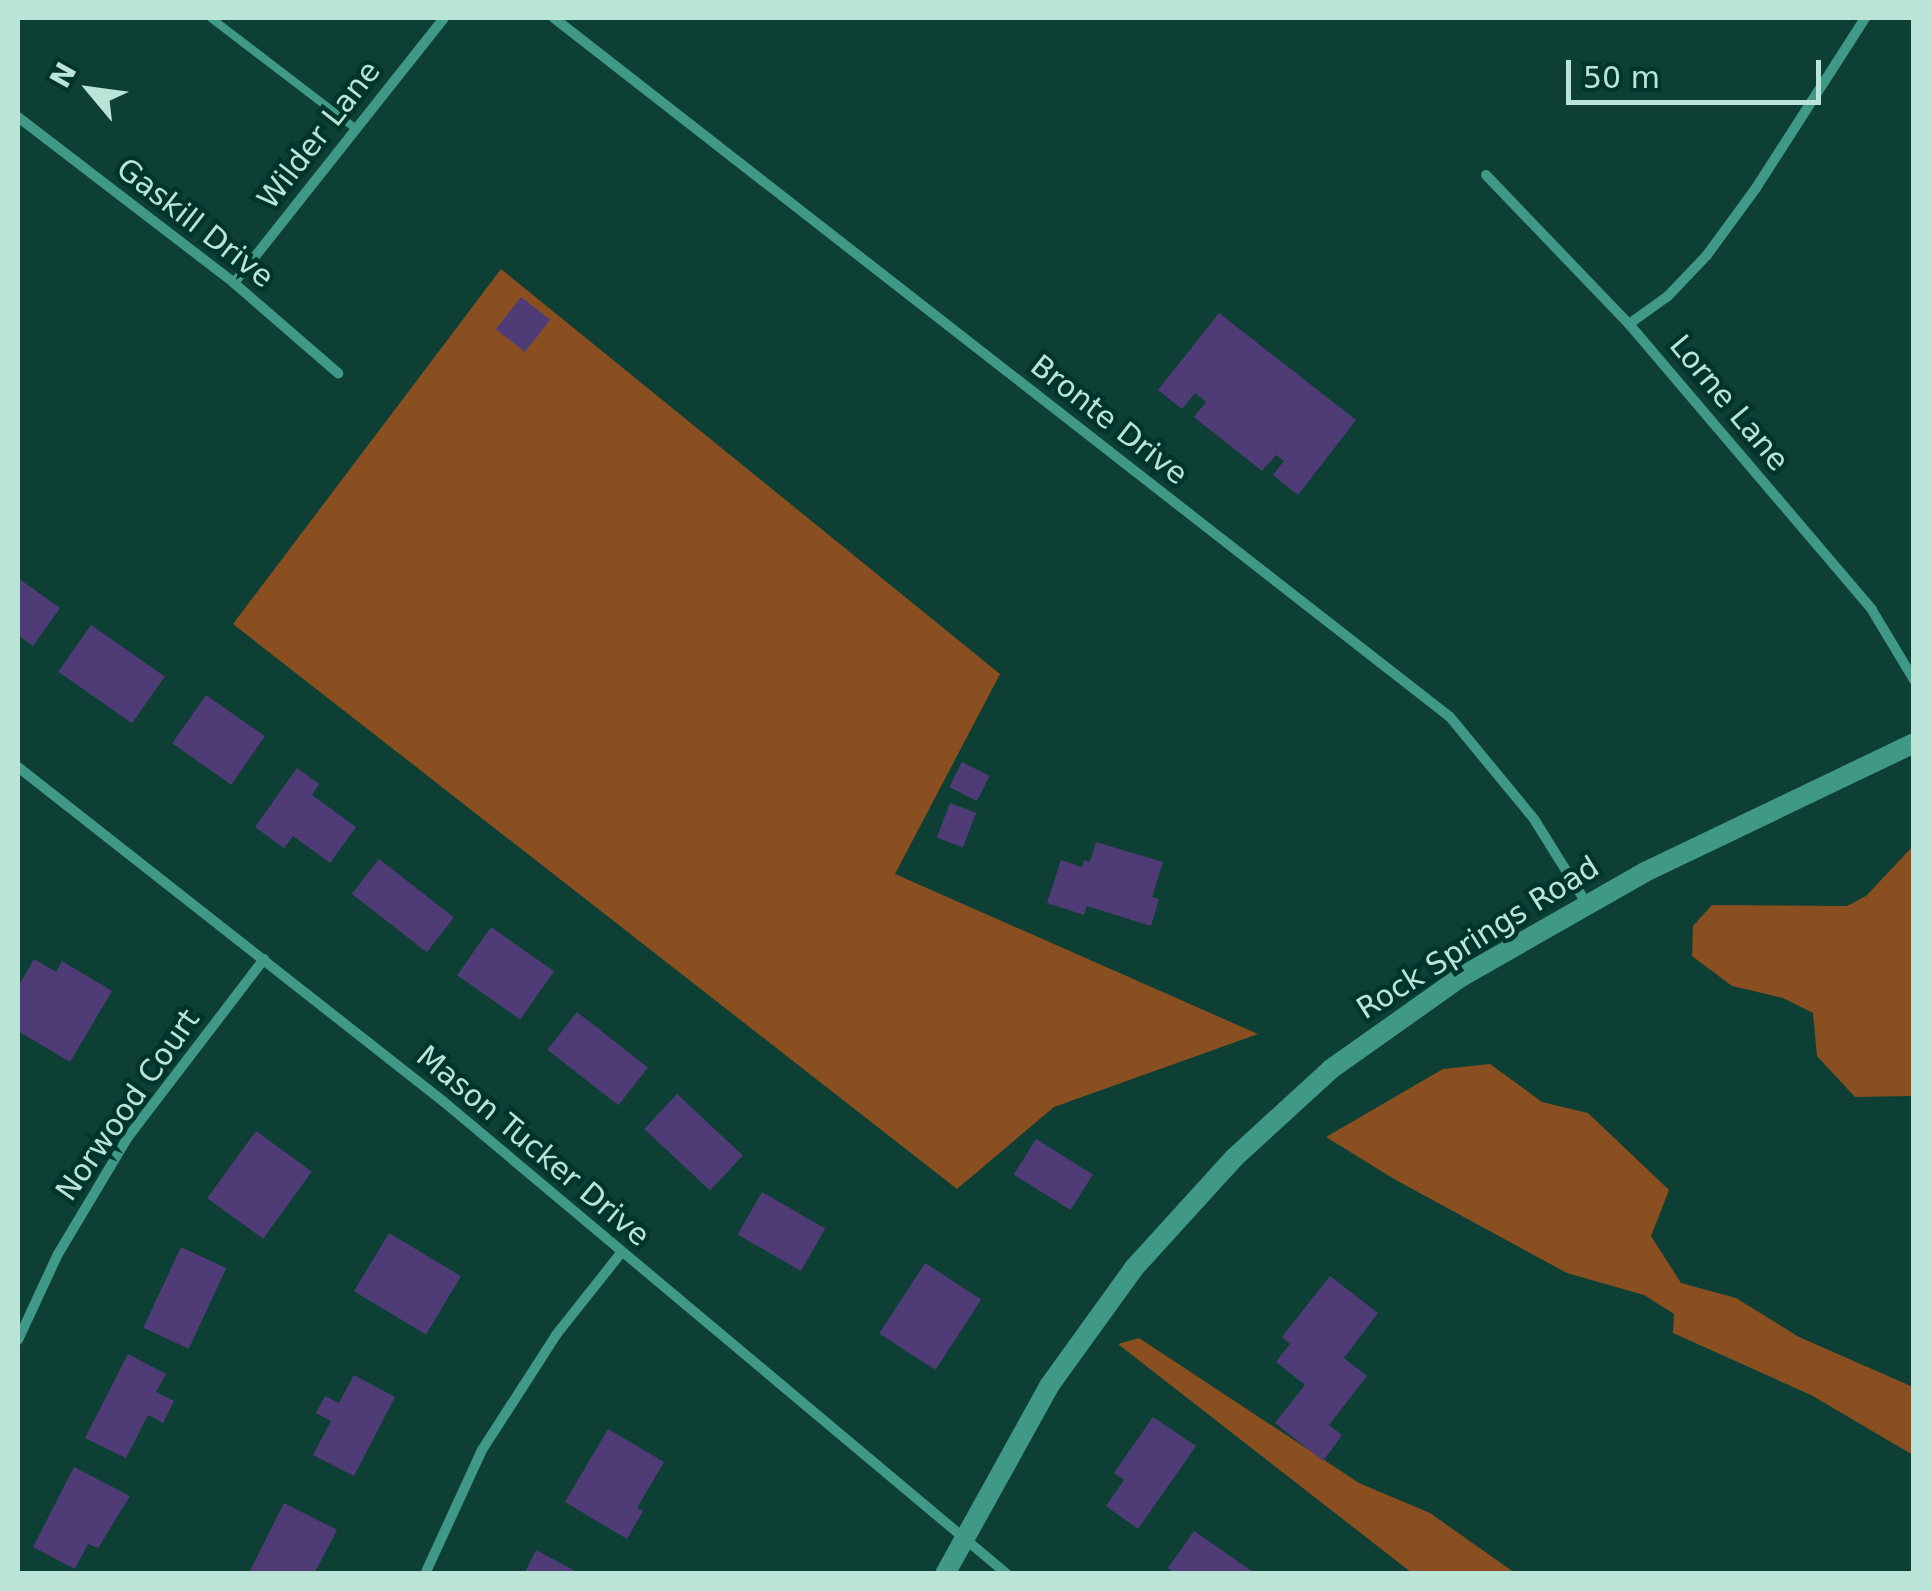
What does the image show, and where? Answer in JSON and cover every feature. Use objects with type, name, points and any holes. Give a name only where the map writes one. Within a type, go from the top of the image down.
[{"type":"street","name":"Wilder Lane","points":[[234,284],[444,18]]},
{"type":"street","name":"Bronte Drive","points":[[554,18],[1450,717],[1534,819],[1587,905]]},
{"type":"street","points":[[1629,324],[1668,296],[1706,255],[1756,188],[1865,18]]},
{"type":"street","name":"Gaskill Drive","points":[[18,117],[234,284],[338,373]]},
{"type":"street","name":"Lorne Lane","points":[[1486,175],[1629,324],[1872,610],[1914,680]]},
{"type":"street","name":"Rock Springs Road","points":[[946,1574],[962,1539],[1060,1372],[1134,1268],[1234,1158],[1330,1069],[1415,1006],[1587,905],[1786,802],[1914,743]]},
{"type":"street","name":"Mason Tucker Drive","points":[[18,768],[444,1102],[1007,1574]]},
{"type":"street","name":"Norwood Court","points":[[18,1340],[58,1254],[128,1138],[264,959]]},
{"type":"street","points":[[425,1574],[482,1450],[556,1335],[621,1252]]},
{"type":"lane","points":[[212,18],[356,129]]},
{"type":"shaded area","points":[[501,269],[1000,674],[895,874],[1258,1034],[1054,1107],[957,1189],[233,624]]},
{"type":"shaded area","points":[[1913,846],[1913,1096],[1855,1097],[1817,1056],[1813,1013],[1783,998],[1732,986],[1692,956],[1693,926],[1712,905],[1847,906],[1866,896]]},
{"type":"shaded area","points":[[1490,1064],[1542,1102],[1588,1113],[1669,1190],[1651,1236],[1681,1283],[1736,1298],[1799,1337],[1913,1387],[1913,1455],[1811,1395],[1673,1333],[1674,1314],[1644,1295],[1567,1273],[1394,1179],[1326,1137],[1443,1069]]},
{"type":"shaded area","points":[[1139,1338],[1359,1483],[1430,1513],[1515,1573],[1412,1573],[1118,1344]]},
{"type":"building","points":[[521,297],[550,320],[525,352],[496,329]]},
{"type":"building","points":[[1219,313],[1356,420],[1298,495],[1273,475],[1284,461],[1276,455],[1262,471],[1194,417],[1206,402],[1195,393],[1182,409],[1158,390]]},
{"type":"building","points":[[18,578],[60,608],[33,646],[18,635]]},
{"type":"building","points":[[91,625],[165,677],[132,723],[58,672]]},
{"type":"building","points":[[206,695],[265,736],[231,785],[172,743]]},
{"type":"building","points":[[962,762],[990,776],[977,801],[949,787]]},
{"type":"building","points":[[297,768],[319,784],[312,795],[356,827],[330,863],[293,836],[284,848],[255,827]]},
{"type":"building","points":[[950,803],[976,813],[963,848],[937,838]]},
{"type":"building","points":[[1096,842],[1163,862],[1152,897],[1159,899],[1151,926],[1087,906],[1084,915],[1047,903],[1061,860],[1082,867],[1084,860],[1090,862]]},
{"type":"building","points":[[379,859],[454,917],[427,952],[352,894]]},
{"type":"building","points":[[491,927],[554,971],[520,1019],[457,975]]},
{"type":"building","points":[[34,959],[56,972],[62,961],[112,991],[70,1062],[18,1031],[18,987]]},
{"type":"building","points":[[577,1012],[648,1067],[618,1105],[547,1050]]},
{"type":"building","points":[[677,1094],[743,1155],[710,1190],[644,1129]]},
{"type":"building","points":[[256,1131],[312,1172],[263,1239],[207,1198]]},
{"type":"building","points":[[1036,1139],[1093,1175],[1071,1210],[1014,1175]]},
{"type":"building","points":[[762,1192],[825,1228],[801,1271],[738,1234]]},
{"type":"building","points":[[389,1233],[461,1276],[426,1335],[354,1291]]},
{"type":"building","points":[[181,1247],[226,1268],[189,1349],[143,1328]]},
{"type":"building","points":[[925,1263],[981,1299],[935,1370],[879,1333]]},
{"type":"building","points":[[1330,1276],[1378,1313],[1344,1358],[1367,1376],[1329,1425],[1342,1435],[1323,1461],[1275,1423],[1305,1385],[1276,1362],[1290,1344],[1282,1337]]},
{"type":"building","points":[[128,1354],[166,1374],[156,1392],[174,1401],[163,1423],[148,1415],[126,1458],[85,1438]]},
{"type":"building","points":[[354,1375],[395,1397],[354,1476],[313,1455],[331,1421],[316,1413],[325,1396],[339,1403]]},
{"type":"building","points":[[1153,1417],[1196,1446],[1138,1529],[1106,1506],[1124,1480],[1114,1473]]},
{"type":"building","points":[[608,1429],[664,1462],[637,1508],[643,1511],[627,1539],[565,1502]]},
{"type":"building","points":[[74,1467],[130,1496],[98,1548],[88,1544],[75,1569],[33,1547]]},
{"type":"building","points":[[284,1503],[337,1530],[314,1574],[250,1571]]},
{"type":"building","points":[[1194,1531],[1256,1574],[1175,1574],[1168,1568]]},
{"type":"building","points":[[536,1550],[581,1574],[524,1574]]}]
